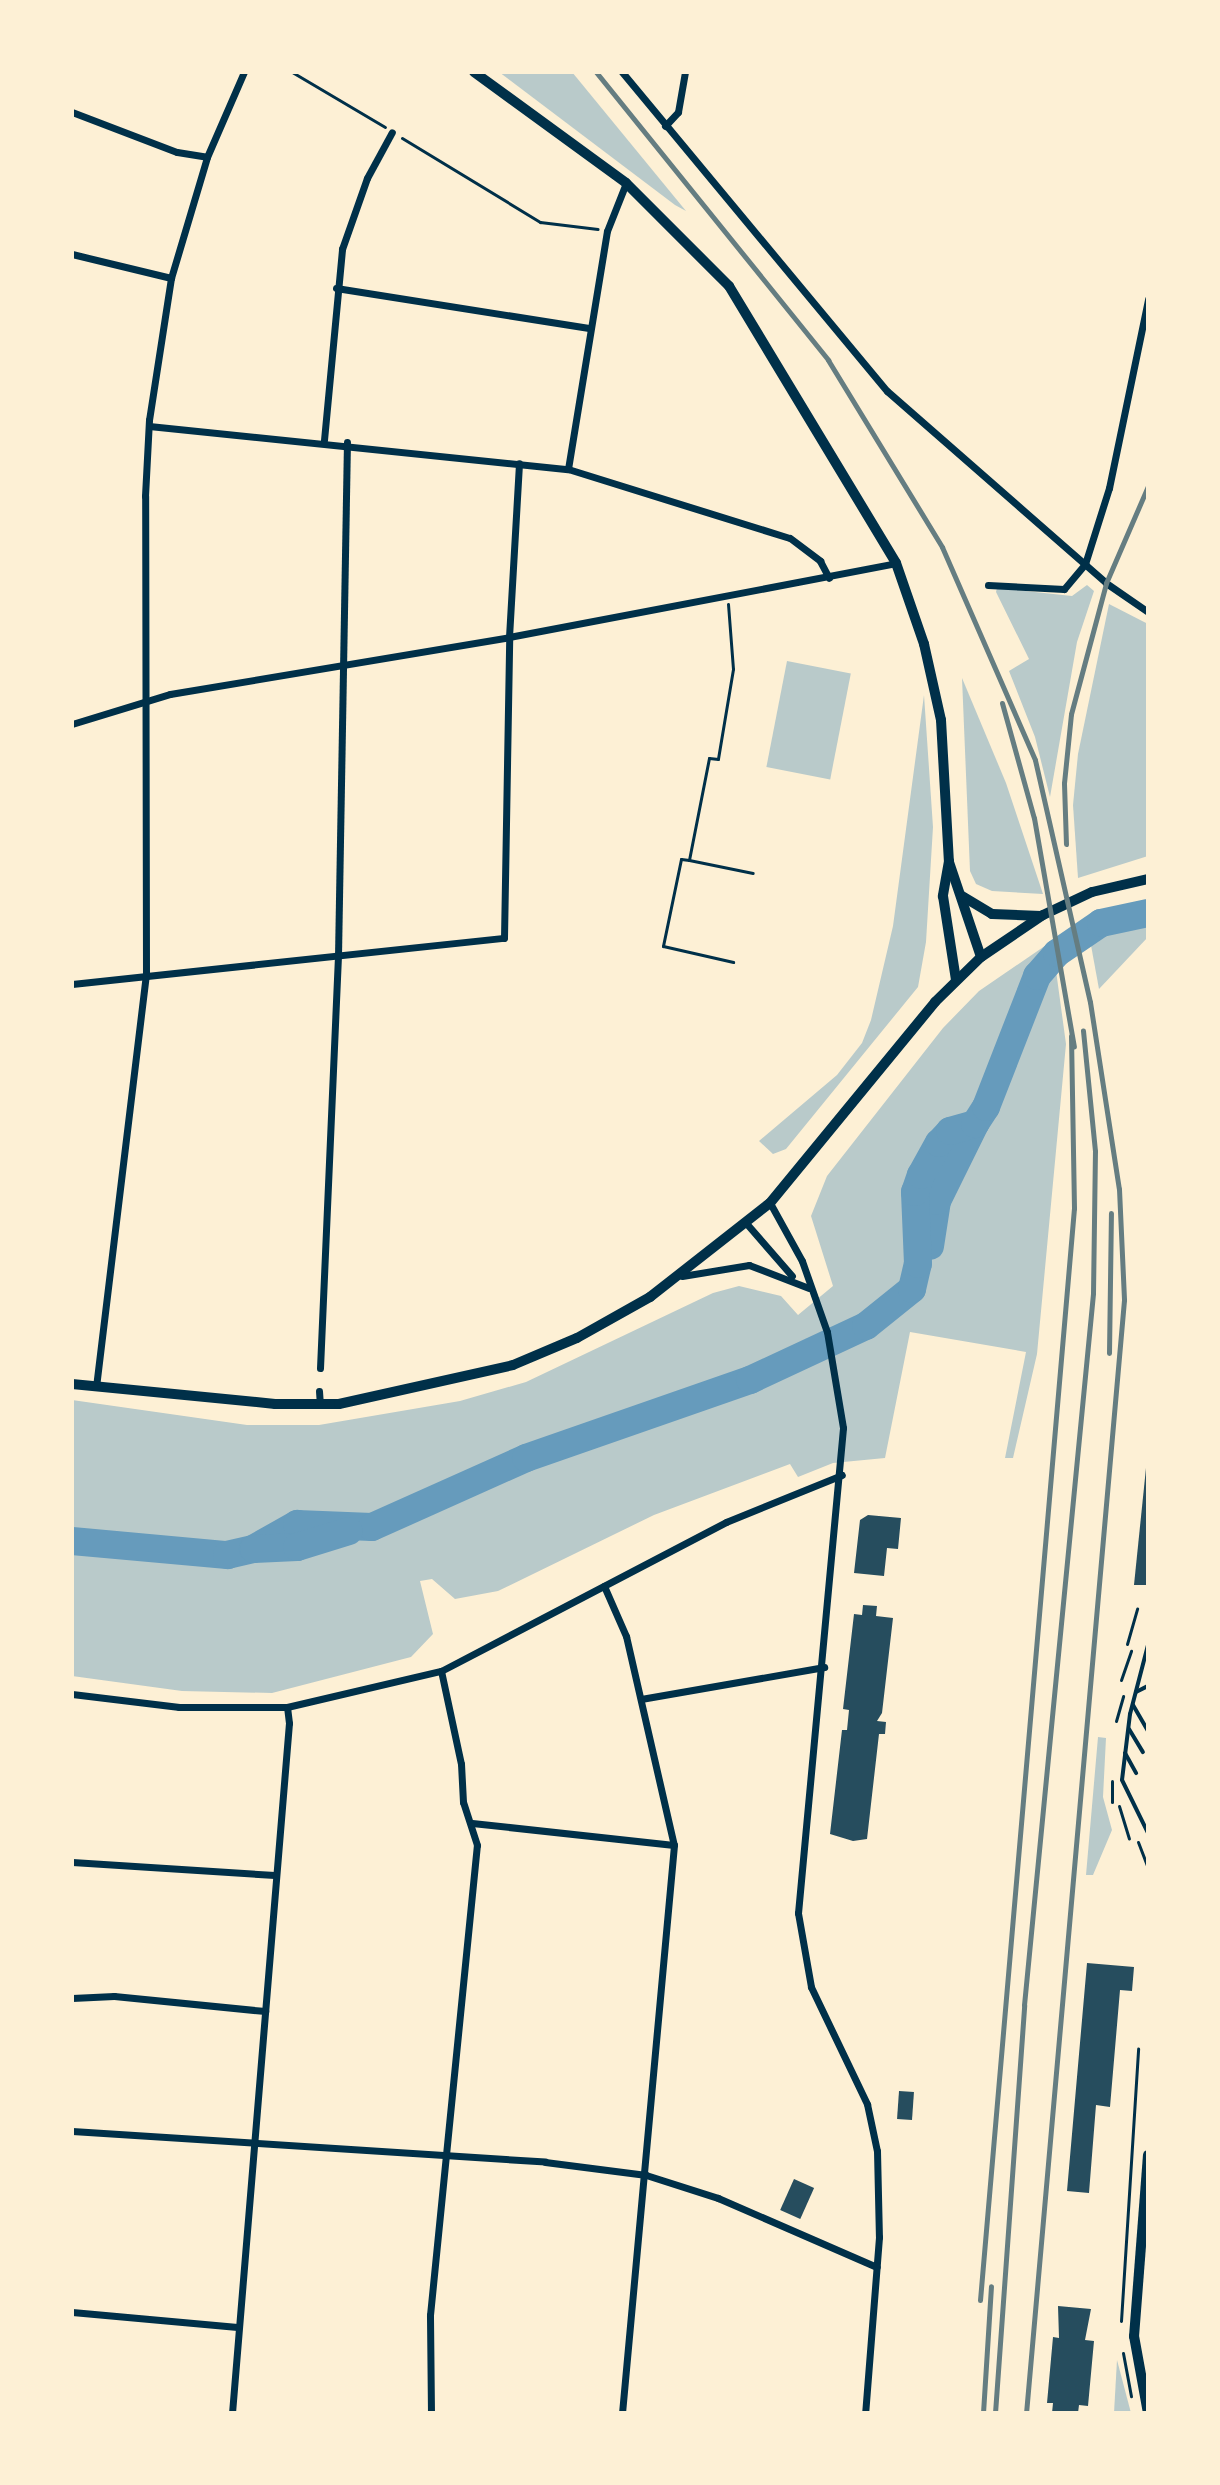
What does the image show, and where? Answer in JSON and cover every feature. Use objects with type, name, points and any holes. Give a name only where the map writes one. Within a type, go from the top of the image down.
[{"type":"main road","points":[[474,72],[626,183],[729,286],[896,563],[924,644],[941,720],[949,861],[943,896],[956,980]]},
{"type":"main road","points":[[949,861],[981,957]]},
{"type":"main road","points":[[72,1384],[320,1405],[392,1396],[513,1365],[615,1320],[681,1276],[770,1203],[956,980],[981,957],[1043,915],[1092,892],[1148,879]]},
{"type":"main road","points":[[961,895],[992,914],[1043,915]]},
{"type":"main road","points":[[1148,2155],[1135,2308],[1136,2357],[1148,2413]]},
{"type":"street","points":[[96,1387],[146,973],[144,700],[149,426],[171,278],[207,157],[244,72]]},
{"type":"street","points":[[622,72],[887,391],[1085,564],[1148,612]]},
{"type":"street","points":[[665,126],[678,112],[685,72]]},
{"type":"street","points":[[72,112],[177,152],[207,157]]},
{"type":"street","points":[[324,440],[336,288],[353,211],[392,132]]},
{"type":"street","points":[[568,469],[611,209],[626,183]]},
{"type":"street","points":[[72,254],[171,278]]},
{"type":"street","points":[[336,288],[589,328]]},
{"type":"street","points":[[988,585],[1064,589],[1085,564],[1109,488],[1148,299]]},
{"type":"street","points":[[149,426],[347,442],[568,469],[790,538],[820,561],[829,578]]},
{"type":"street","points":[[320,1368],[338,956],[340,668],[347,442]]},
{"type":"street","points":[[72,984],[146,973],[504,938],[509,637],[519,463]]},
{"type":"street","points":[[72,724],[144,700],[340,668],[896,563]]},
{"type":"street","points":[[770,1203],[802,1261],[834,1360],[842,1475],[803,1854],[801,1947],[811,1987],[853,2068],[873,2125],[879,2194],[877,2267],[865,2413]]},
{"type":"street","points":[[746,1223],[793,1278]]},
{"type":"street","points":[[681,1276],[749,1265],[793,1278],[809,1288]]},
{"type":"street","points":[[319,1391],[320,1405]]},
{"type":"street","points":[[72,1694],[179,1707],[287,1707],[441,1671],[726,1522],[842,1475]]},
{"type":"street","points":[[604,1586],[626,1636],[674,1845],[622,2413]]},
{"type":"street","points":[[641,1699],[824,1667]]},
{"type":"street","points":[[431,2413],[430,2315],[477,1845],[463,1802],[461,1764],[441,1671]]},
{"type":"street","points":[[232,2413],[287,1707]]},
{"type":"street","points":[[472,1823],[674,1845]]},
{"type":"street","points":[[72,1862],[275,1875]]},
{"type":"street","points":[[72,1998],[114,1996],[265,2011]]},
{"type":"street","points":[[72,2131],[448,2156],[646,2175],[718,2198],[877,2267]]},
{"type":"street","points":[[1135,2308],[1148,2310]]},
{"type":"street","points":[[72,2312],[237,2327]]},
{"type":"lane","points":[[1148,1645],[1124,1751],[1126,1793],[1148,1833]]},
{"type":"lane","points":[[1136,1692],[1148,1686]]},
{"type":"lane","points":[[1133,1705],[1148,1731]]},
{"type":"lane","points":[[1128,1726],[1143,1752]]},
{"type":"lane","points":[[1124,1751],[1136,1773]]},
{"type":"path","points":[[292,72],[540,222],[607,231]]},
{"type":"path","points":[[689,860],[709,758],[718,759],[733,669],[727,596]]},
{"type":"path","points":[[733,962],[663,946],[681,859],[753,873]]},
{"type":"path","points":[[1127,1644],[1137,1608]]},
{"type":"path","points":[[1121,1680],[1131,1651]]},
{"type":"path","points":[[1116,1721],[1123,1696]]},
{"type":"path","points":[[1111,1769],[1112,1802]]},
{"type":"path","points":[[1119,1806],[1129,1838]]},
{"type":"path","points":[[1138,1842],[1148,1868]]},
{"type":"shaded area","points":[[499,72],[572,72],[686,211],[675,205]]},
{"type":"shaded area","points":[[1087,585],[1094,591],[1077,642],[1050,797],[1035,737],[1009,671],[1029,659],[996,592],[997,588],[1072,596]]},
{"type":"shaded area","points":[[1109,604],[1148,624],[1148,856],[1078,878],[1073,805],[1078,754]]},
{"type":"shaded area","points":[[787,661],[851,673],[830,779],[766,767]]},
{"type":"shaded area","points":[[962,678],[1006,783],[1043,894],[992,891],[976,884],[970,871]]},
{"type":"shaded area","points":[[924,695],[933,827],[926,942],[918,987],[786,1149],[773,1154],[759,1141],[837,1075],[862,1043],[871,1020],[893,926]]},
{"type":"shaded area","points":[[1148,902],[1148,937],[1099,989],[1086,918]]},
{"type":"shaded area","points":[[1052,941],[1066,1044],[1037,1354],[1013,1458],[1005,1458],[1026,1352],[910,1332],[885,1458],[833,1463],[798,1477],[790,1464],[654,1515],[498,1591],[455,1599],[432,1579],[420,1581],[433,1634],[411,1657],[272,1693],[182,1691],[72,1676],[72,1400],[247,1425],[319,1425],[460,1401],[526,1382],[713,1293],[739,1286],[781,1296],[798,1315],[833,1286],[811,1216],[827,1176],[943,1028],[979,991]]},
{"type":"shaded area","points":[[1098,1737],[1106,1738],[1103,1797],[1112,1830],[1093,1875],[1086,1875]]},
{"type":"shaded area","points":[[1117,2360],[1131,2413],[1114,2413]]},
{"type":"building","points":[[1146,1468],[1148,1585],[1134,1585]]},
{"type":"building","points":[[868,1515],[901,1518],[898,1549],[887,1548],[884,1576],[854,1573],[860,1520]]},
{"type":"building","points":[[863,1605],[877,1606],[876,1616],[893,1618],[882,1713],[877,1721],[886,1722],[885,1734],[879,1734],[867,1839],[853,1841],[830,1834],[842,1730],[847,1730],[849,1710],[843,1709],[854,1614],[862,1615]]},
{"type":"building","points":[[1087,1963],[1134,1967],[1132,1991],[1120,1990],[1110,2107],[1096,2105],[1089,2193],[1067,2191]]},
{"type":"building","points":[[899,2091],[914,2092],[912,2120],[897,2119]]},
{"type":"building","points":[[794,2179],[814,2188],[800,2219],[780,2210]]},
{"type":"building","points":[[1058,2306],[1091,2309],[1085,2340],[1094,2341],[1088,2406],[1079,2405],[1078,2413],[1052,2413],[1053,2403],[1047,2403],[1053,2337],[1059,2338]]},
{"type":"waterway","points":[[72,1541],[227,1555],[253,1549],[297,1524],[372,1527],[526,1458],[750,1380],[866,1326],[912,1289],[918,1264],[915,1192],[921,1175],[939,1143],[950,1131],[975,1124],[986,1107],[1037,976],[1057,953],[1101,923],[1148,913]]},
{"type":"waterway","points":[[930,1246],[937,1201],[975,1124]]},
{"type":"waterway","points":[[254,1549],[297,1547],[349,1531]]},
{"type":"railway","points":[[596,72],[828,360],[942,547],[1035,760],[1090,1002],[1119,1189],[1124,1300],[1026,2413]]},
{"type":"railway","points":[[1066,844],[1064,783],[1071,714],[1106,583],[1148,486]]},
{"type":"railway","points":[[1002,703],[1034,818],[1074,1047]]},
{"type":"railway","points":[[995,2413],[1024,2005],[1093,1293],[1095,1151],[1083,1031]]},
{"type":"railway","points":[[980,2300],[1074,1208],[1071,1036]]},
{"type":"railway","points":[[1109,1353],[1111,1213]]},
{"type":"railway","points":[[983,2413],[991,2286]]}]
